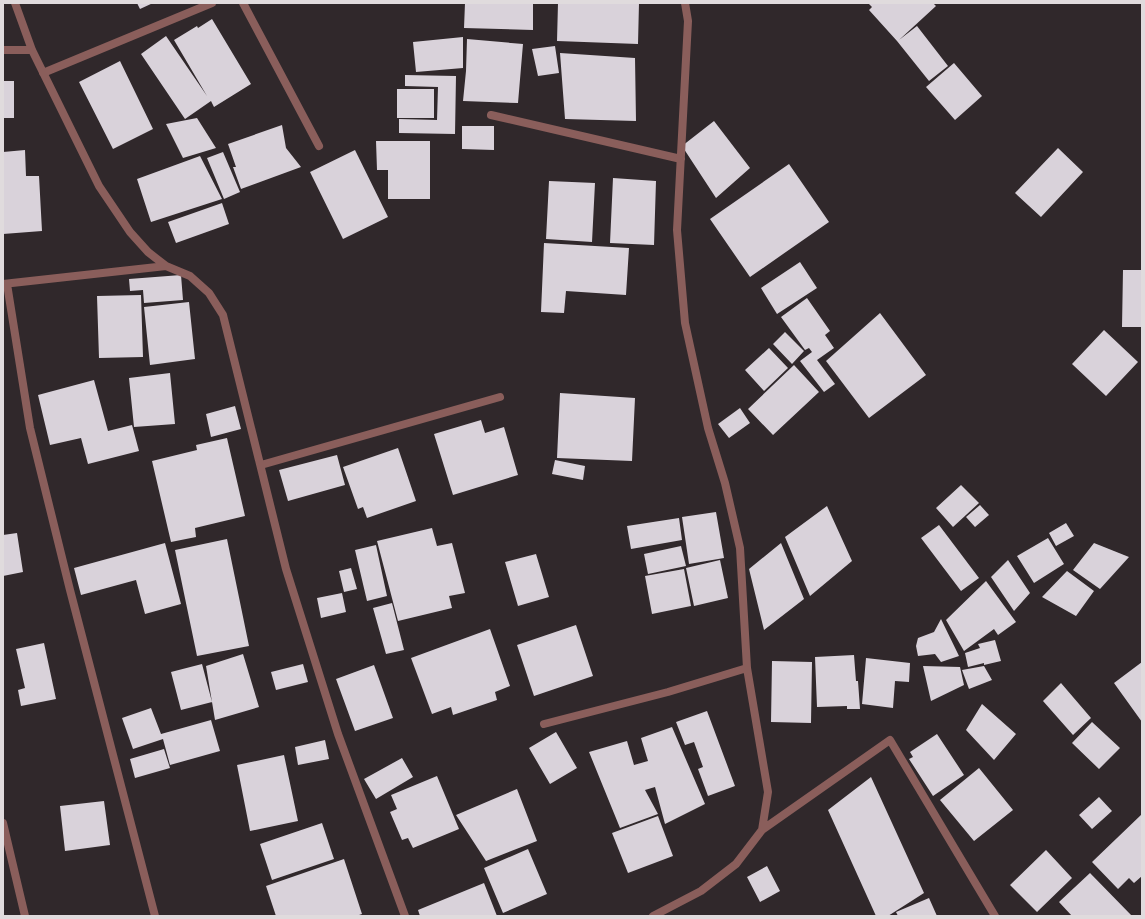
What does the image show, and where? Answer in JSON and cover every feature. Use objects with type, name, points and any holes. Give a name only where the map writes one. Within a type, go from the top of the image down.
[{"type":"street","points":[[15,3],[32,50],[99,186],[130,232],[148,252],[166,266],[190,276],[210,293],[223,315],[286,569],[338,734],[405,916]]},
{"type":"street","points":[[43,73],[212,3]]},
{"type":"street","points":[[243,3],[319,146]]},
{"type":"street","points":[[685,3],[688,21],[677,230],[685,323],[708,428],[725,483],[740,548],[747,668],[768,792],[762,830]]},
{"type":"street","points":[[3,50],[32,50]]},
{"type":"street","points":[[491,115],[681,159]]},
{"type":"street","points":[[155,916],[30,428],[5,284],[166,266]]},
{"type":"street","points":[[260,465],[500,397]]},
{"type":"street","points":[[544,724],[668,692],[747,668]]},
{"type":"street","points":[[653,916],[700,891],[736,864],[762,830],[890,740],[995,916]]},
{"type":"street","points":[[3,823],[25,916]]},
{"type":"building","points":[[137,3],[153,3],[140,9]]},
{"type":"building","points":[[465,3],[533,3],[533,30],[464,28]]},
{"type":"building","points":[[558,3],[639,3],[638,44],[557,41]]},
{"type":"building","points":[[868,3],[933,3],[936,6],[899,40],[917,26],[948,66],[929,81],[897,41],[869,10],[872,7]]},
{"type":"building","points":[[212,19],[251,84],[214,107],[211,101],[185,119],[141,54],[166,36],[207,96],[174,40]]},
{"type":"building","points":[[463,37],[463,68],[416,72],[413,42]]},
{"type":"building","points":[[467,39],[523,44],[518,103],[463,101]]},
{"type":"building","points":[[555,46],[559,73],[538,76],[532,49]]},
{"type":"building","points":[[560,53],[635,58],[636,121],[565,119]]},
{"type":"building","points":[[120,61],[153,129],[113,149],[79,82]]},
{"type":"building","points":[[954,63],[982,96],[955,120],[926,87]]},
{"type":"building","points":[[405,75],[456,76],[455,134],[399,133],[399,119],[437,120],[438,87],[405,86]]},
{"type":"building","points":[[3,81],[14,81],[14,118],[3,118]]},
{"type":"building","points":[[397,89],[434,89],[434,118],[397,118]]},
{"type":"building","points":[[197,118],[216,148],[183,158],[166,124]]},
{"type":"building","points":[[714,121],[750,168],[716,198],[682,146]]},
{"type":"building","points":[[282,125],[286,148],[301,167],[241,189],[233,167],[236,167],[228,144]]},
{"type":"building","points":[[462,126],[494,126],[494,150],[462,149]]},
{"type":"building","points":[[376,141],[430,141],[430,199],[388,199],[388,170],[377,170]]},
{"type":"building","points":[[1058,148],[1083,172],[1041,217],[1015,193]]},
{"type":"building","points":[[25,150],[26,176],[39,176],[42,231],[3,234],[3,152]]},
{"type":"building","points":[[355,150],[388,217],[343,239],[310,172]]},
{"type":"building","points":[[223,152],[240,192],[224,199],[207,158]]},
{"type":"building","points":[[200,156],[222,199],[151,222],[137,179]]},
{"type":"building","points":[[789,164],[829,222],[750,277],[710,219]]},
{"type":"building","points":[[613,178],[656,181],[654,245],[610,243]]},
{"type":"building","points":[[549,181],[595,183],[592,242],[546,239]]},
{"type":"building","points":[[222,203],[229,224],[176,243],[168,222]]},
{"type":"building","points":[[544,243],[629,248],[626,295],[566,291],[564,313],[541,312]]},
{"type":"building","points":[[800,262],[817,288],[777,314],[761,288]]},
{"type":"building","points":[[1123,270],[1142,270],[1142,327],[1122,327]]},
{"type":"building","points":[[181,275],[183,300],[144,303],[143,290],[130,291],[129,279]]},
{"type":"building","points":[[141,295],[143,357],[99,358],[97,296]]},
{"type":"building","points":[[807,298],[830,331],[825,335],[834,348],[817,360],[835,384],[824,392],[800,361],[812,352],[809,348],[805,350],[781,317]]},
{"type":"building","points":[[189,302],[195,359],[150,365],[144,307]]},
{"type":"building","points":[[880,313],[926,375],[869,418],[826,361]]},
{"type":"building","points":[[1104,330],[1138,362],[1106,396],[1072,364]]},
{"type":"building","points":[[785,332],[804,351],[792,364],[773,344]]},
{"type":"building","points":[[769,348],[788,368],[764,391],[745,370]]},
{"type":"building","points":[[794,365],[819,392],[773,435],[748,409]]},
{"type":"building","points":[[170,373],[175,424],[134,427],[129,378]]},
{"type":"building","points":[[94,380],[108,431],[132,425],[139,451],[88,464],[81,438],[50,445],[38,395]]},
{"type":"building","points":[[560,393],[635,398],[632,461],[557,458]]},
{"type":"building","points":[[235,406],[241,429],[211,437],[206,414]]},
{"type":"building","points":[[740,408],[750,423],[729,438],[718,424]]},
{"type":"building","points":[[481,420],[485,433],[504,427],[518,475],[453,495],[434,434]]},
{"type":"building","points":[[227,438],[245,516],[195,528],[196,537],[171,542],[152,461],[197,450],[196,445]]},
{"type":"building","points":[[398,448],[416,501],[367,518],[363,507],[358,509],[343,467]]},
{"type":"building","points":[[337,455],[345,485],[288,501],[279,470]]},
{"type":"building","points":[[555,460],[585,466],[583,480],[552,474]]},
{"type":"building","points":[[961,485],[979,503],[953,527],[936,508]]},
{"type":"building","points":[[980,505],[989,515],[975,527],[966,517]]},
{"type":"building","points":[[827,506],[852,561],[810,596],[785,537]]},
{"type":"building","points":[[716,512],[724,558],[689,564],[682,517]]},
{"type":"building","points":[[679,518],[682,540],[631,549],[627,526]]},
{"type":"building","points":[[1066,523],[1074,536],[1056,546],[1049,533]]},
{"type":"building","points":[[939,525],[979,578],[961,591],[921,538]]},
{"type":"building","points":[[432,528],[437,546],[452,543],[465,593],[449,596],[452,608],[398,621],[377,541]]},
{"type":"building","points":[[17,533],[23,572],[3,576],[3,535]]},
{"type":"building","points":[[1048,538],[1064,564],[1034,583],[1017,556]]},
{"type":"building","points":[[227,539],[249,646],[197,656],[175,550]]},
{"type":"building","points":[[165,543],[181,604],[145,614],[136,580],[81,595],[74,568]]},
{"type":"building","points":[[781,543],[804,599],[764,630],[749,569]]},
{"type":"building","points":[[1094,543],[1129,557],[1100,589],[1073,570]]},
{"type":"building","points":[[376,545],[387,596],[367,601],[355,550]]},
{"type":"building","points":[[681,546],[686,566],[648,574],[644,554]]},
{"type":"building","points":[[536,554],[549,597],[518,606],[505,562]]},
{"type":"building","points":[[720,560],[728,598],[694,606],[686,568]]},
{"type":"building","points":[[1008,560],[1030,593],[1014,611],[991,577]]},
{"type":"building","points":[[351,568],[357,589],[344,592],[339,571]]},
{"type":"building","points":[[684,569],[691,606],[652,614],[645,576]]},
{"type":"building","points":[[1067,571],[1094,591],[1076,616],[1042,597]]},
{"type":"building","points":[[986,581],[1016,622],[998,635],[994,629],[964,651],[946,620]]},
{"type":"building","points":[[342,593],[346,612],[321,618],[317,598]]},
{"type":"building","points":[[392,603],[404,650],[386,654],[373,608]]},
{"type":"building","points":[[941,619],[959,656],[941,662],[935,654],[918,656],[916,646],[918,638],[934,632]]},
{"type":"building","points":[[576,625],[593,676],[534,696],[517,645]]},
{"type":"building","points":[[490,629],[510,686],[495,692],[497,700],[453,715],[451,707],[432,714],[411,658]]},
{"type":"building","points":[[995,640],[1001,661],[968,667],[965,653],[980,648],[978,644]]},
{"type":"building","points":[[44,643],[56,699],[21,706],[18,690],[25,688],[16,649]]},
{"type":"building","points":[[243,654],[259,707],[215,720],[206,666]]},
{"type":"building","points":[[854,655],[860,709],[847,709],[847,706],[817,707],[815,657]]},
{"type":"building","points":[[866,658],[910,663],[909,682],[895,681],[893,708],[862,704]]},
{"type":"building","points":[[772,661],[812,662],[811,723],[771,722]]},
{"type":"building","points":[[1142,662],[1142,722],[1114,683]]},
{"type":"building","points":[[202,664],[212,702],[181,710],[171,672]]},
{"type":"building","points":[[303,664],[308,682],[276,690],[271,672]]},
{"type":"building","points":[[374,665],[393,718],[355,731],[336,679]]},
{"type":"building","points":[[923,666],[960,667],[964,685],[931,701]]},
{"type":"building","points":[[984,666],[992,680],[969,689],[962,670]]},
{"type":"building","points":[[1061,683],[1091,718],[1073,735],[1043,701]]},
{"type":"building","points":[[982,704],[1016,734],[994,760],[966,730]]},
{"type":"building","points":[[151,708],[161,734],[211,720],[220,751],[170,765],[163,739],[133,749],[122,718]]},
{"type":"building","points":[[707,711],[735,786],[708,796],[698,769],[703,767],[694,742],[685,745],[676,722]]},
{"type":"building","points":[[1092,722],[1120,748],[1099,769],[1072,743]]},
{"type":"building","points":[[672,727],[705,804],[665,824],[655,787],[645,790],[658,814],[620,828],[589,752],[627,741],[634,765],[648,761],[641,738]]},
{"type":"building","points":[[556,732],[577,768],[550,784],[529,748]]},
{"type":"building","points":[[937,734],[964,775],[933,796],[909,759],[913,757],[910,752]]},
{"type":"building","points":[[325,740],[329,759],[298,765],[295,747]]},
{"type":"building","points":[[164,749],[170,768],[135,778],[130,759]]},
{"type":"building","points":[[284,755],[298,821],[250,831],[237,765]]},
{"type":"building","points":[[402,758],[413,777],[376,799],[364,779]]},
{"type":"building","points":[[979,768],[1013,810],[974,841],[940,800]]},
{"type":"building","points":[[437,776],[459,829],[413,848],[408,838],[402,840],[390,812],[397,809],[391,795]]},
{"type":"building","points":[[871,777],[924,893],[888,916],[876,916],[828,810]]},
{"type":"building","points":[[517,789],[537,841],[486,861],[456,815]]},
{"type":"building","points":[[1099,797],[1112,811],[1092,829],[1079,815]]},
{"type":"building","points":[[104,801],[110,845],[65,851],[60,806]]},
{"type":"building","points":[[1142,814],[1142,876],[1134,883],[1129,878],[1118,889],[1092,862]]},
{"type":"building","points":[[658,816],[673,856],[628,873],[612,833]]},
{"type":"building","points":[[322,823],[334,859],[272,880],[260,844]]},
{"type":"building","points":[[528,849],[547,894],[503,913],[484,868]]},
{"type":"building","points":[[1046,850],[1072,878],[1037,912],[1010,885]]},
{"type":"building","points":[[344,859],[362,914],[356,916],[276,916],[266,886]]},
{"type":"building","points":[[767,866],[780,891],[760,902],[747,877]]},
{"type":"building","points":[[1090,873],[1132,916],[1072,916],[1059,902]]},
{"type":"building","points":[[484,883],[497,916],[420,916],[418,910]]},
{"type":"building","points":[[929,898],[937,916],[898,916],[896,912]]}]
